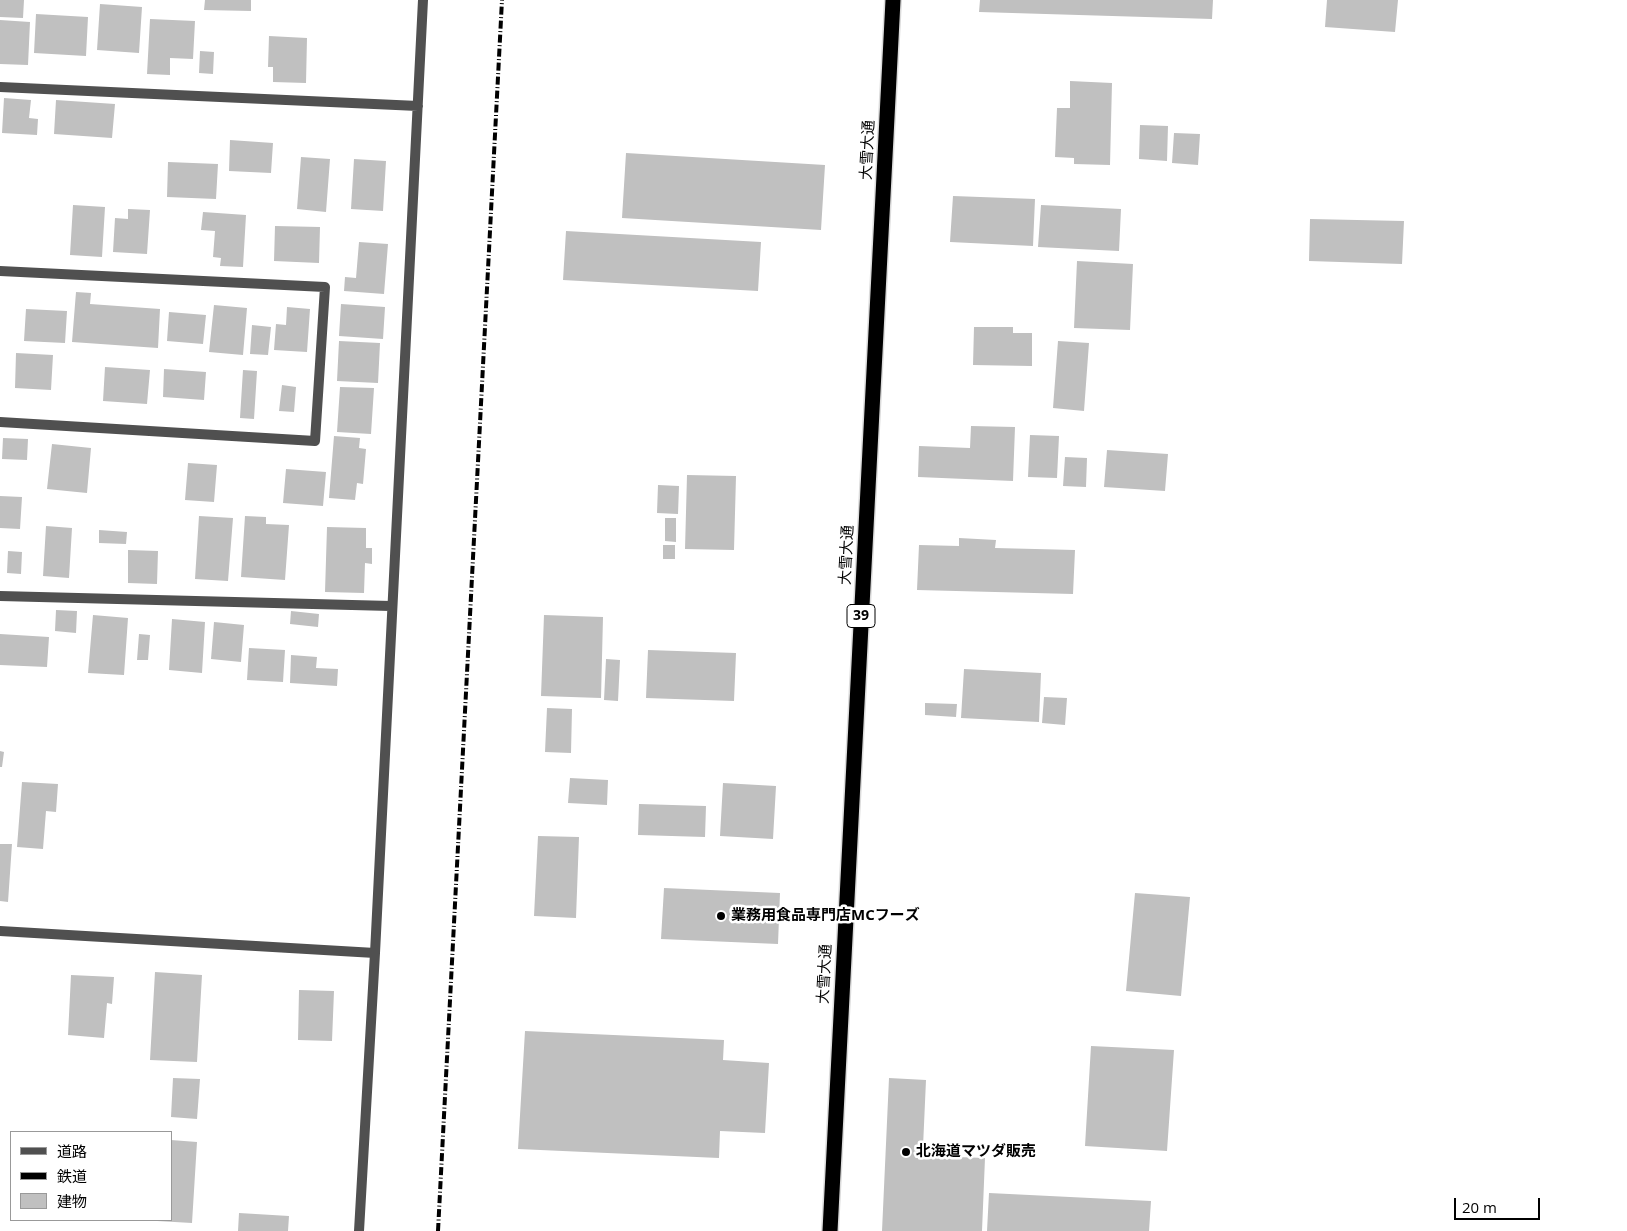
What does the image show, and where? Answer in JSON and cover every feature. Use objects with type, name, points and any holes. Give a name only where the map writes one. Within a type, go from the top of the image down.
[{"type":"highway","name":"大雪大通","points":[[830,1231],[893,0]]},
{"type":"street","points":[[360,1231],[423,0]]},
{"type":"street","points":[[0,87],[418,106]]},
{"type":"street","points":[[0,272],[326,287],[315,441],[0,422]]},
{"type":"street","points":[[0,596],[391,606]]},
{"type":"street","points":[[0,931],[375,953]]},
{"type":"building","points":[[0,0],[24,0],[23,18],[0,17]]},
{"type":"building","points":[[205,0],[251,0],[251,11],[204,10]]},
{"type":"building","points":[[980,0],[1213,0],[1212,19],[979,12]]},
{"type":"building","points":[[1327,0],[1398,0],[1395,32],[1325,27]]},
{"type":"building","points":[[100,4],[142,7],[139,53],[97,50]]},
{"type":"building","points":[[36,14],[88,17],[86,56],[34,53]]},
{"type":"building","points":[[150,19],[195,21],[193,59],[170,58],[170,75],[147,74]]},
{"type":"building","points":[[0,20],[30,22],[28,65],[0,64]]},
{"type":"building","points":[[269,36],[307,38],[306,83],[273,82],[273,67],[268,67]]},
{"type":"building","points":[[200,51],[214,52],[213,74],[199,73]]},
{"type":"building","points":[[1070,81],[1112,83],[1110,165],[1074,164],[1074,158],[1055,157],[1057,108],[1070,108]]},
{"type":"building","points":[[4,98],[31,100],[29,118],[38,119],[37,135],[2,133]]},
{"type":"building","points":[[56,100],[115,104],[112,138],[54,134]]},
{"type":"building","points":[[1140,125],[1168,126],[1167,161],[1139,159]]},
{"type":"building","points":[[1174,133],[1200,134],[1198,165],[1172,163]]},
{"type":"building","points":[[230,140],[273,143],[271,173],[229,171]]},
{"type":"building","points":[[626,153],[825,165],[821,230],[622,218]]},
{"type":"building","points":[[301,157],[330,159],[326,212],[297,209]]},
{"type":"building","points":[[354,159],[386,161],[383,211],[351,209]]},
{"type":"building","points":[[168,162],[218,164],[216,199],[167,197]]},
{"type":"building","points":[[953,196],[1035,199],[1033,246],[950,242]]},
{"type":"building","points":[[73,205],[105,207],[102,257],[70,255]]},
{"type":"building","points":[[1041,205],[1121,209],[1119,251],[1038,247]]},
{"type":"building","points":[[128,209],[150,210],[147,254],[113,252],[115,218],[128,219]]},
{"type":"building","points":[[203,212],[246,215],[243,267],[220,266],[221,258],[213,257],[215,231],[201,230]]},
{"type":"building","points":[[1310,219],[1404,221],[1402,264],[1309,261]]},
{"type":"building","points":[[275,226],[320,227],[319,263],[274,261]]},
{"type":"building","points":[[566,231],[761,242],[758,291],[563,280]]},
{"type":"building","points":[[359,242],[388,244],[384,294],[344,291],[345,277],[356,278]]},
{"type":"building","points":[[1077,261],[1133,264],[1130,330],[1074,328]]},
{"type":"building","points":[[76,292],[91,293],[90,304],[160,309],[158,348],[72,342]]},
{"type":"building","points":[[341,304],[385,307],[383,339],[339,336]]},
{"type":"building","points":[[214,305],[247,308],[243,355],[209,352]]},
{"type":"building","points":[[287,307],[310,309],[307,352],[274,350],[276,324],[286,325]]},
{"type":"building","points":[[26,309],[67,311],[65,343],[24,341]]},
{"type":"building","points":[[169,312],[206,315],[203,344],[167,341]]},
{"type":"building","points":[[252,325],[271,327],[268,355],[250,354]]},
{"type":"building","points":[[974,327],[1013,327],[1013,333],[1032,333],[1032,366],[973,365]]},
{"type":"building","points":[[339,341],[380,343],[378,383],[337,381]]},
{"type":"building","points":[[1058,341],[1089,343],[1084,411],[1053,408]]},
{"type":"building","points":[[16,353],[53,355],[51,390],[15,388]]},
{"type":"building","points":[[105,367],[150,370],[147,404],[103,401]]},
{"type":"building","points":[[164,369],[206,372],[204,400],[163,397]]},
{"type":"building","points":[[243,370],[257,371],[254,419],[240,418]]},
{"type":"building","points":[[282,385],[296,387],[294,412],[279,411]]},
{"type":"building","points":[[340,387],[374,388],[371,434],[337,432]]},
{"type":"building","points":[[971,426],[1015,427],[1013,481],[918,477],[919,446],[970,448]]},
{"type":"building","points":[[1030,435],[1059,436],[1057,478],[1028,477]]},
{"type":"building","points":[[334,436],[360,438],[359,448],[366,449],[363,484],[357,483],[355,500],[329,498]]},
{"type":"building","points":[[3,438],[28,439],[27,460],[2,459]]},
{"type":"building","points":[[52,444],[91,448],[87,493],[47,489]]},
{"type":"building","points":[[1107,450],[1168,454],[1165,491],[1104,487]]},
{"type":"building","points":[[1065,457],[1087,458],[1086,487],[1063,486]]},
{"type":"building","points":[[188,463],[217,465],[214,502],[185,500]]},
{"type":"building","points":[[286,469],[326,472],[323,506],[283,503]]},
{"type":"building","points":[[687,475],[736,476],[734,550],[685,549]]},
{"type":"building","points":[[658,485],[679,486],[678,514],[657,513]]},
{"type":"building","points":[[0,496],[22,497],[20,529],[0,528]]},
{"type":"building","points":[[199,516],[233,518],[228,581],[195,579]]},
{"type":"building","points":[[245,516],[266,517],[266,524],[289,525],[285,580],[241,577]]},
{"type":"building","points":[[665,518],[676,518],[676,542],[665,541]]},
{"type":"building","points":[[46,526],[72,528],[69,578],[43,576]]},
{"type":"building","points":[[327,527],[366,528],[366,548],[372,548],[372,564],[365,563],[364,593],[325,592]]},
{"type":"building","points":[[99,530],[127,532],[126,544],[99,543]]},
{"type":"building","points":[[959,538],[996,540],[995,548],[1075,550],[1073,594],[917,590],[919,545],[959,546]]},
{"type":"building","points":[[663,545],[675,545],[675,559],[663,559]]},
{"type":"building","points":[[128,550],[158,551],[157,584],[128,583]]},
{"type":"building","points":[[8,551],[22,552],[21,574],[7,573]]},
{"type":"building","points":[[56,610],[77,611],[76,633],[55,631]]},
{"type":"building","points":[[291,611],[319,614],[318,627],[290,624]]},
{"type":"building","points":[[93,615],[128,618],[124,675],[88,673]]},
{"type":"building","points":[[544,615],[603,617],[601,698],[541,696]]},
{"type":"building","points":[[172,619],[205,622],[202,673],[169,670]]},
{"type":"building","points":[[214,622],[244,625],[241,662],[211,659]]},
{"type":"building","points":[[0,634],[49,637],[47,667],[0,665]]},
{"type":"building","points":[[139,634],[150,635],[148,660],[137,660]]},
{"type":"building","points":[[249,648],[285,650],[283,682],[247,680]]},
{"type":"building","points":[[648,650],[736,653],[734,701],[646,698]]},
{"type":"building","points":[[291,655],[317,657],[316,668],[338,669],[337,686],[290,683]]},
{"type":"building","points":[[606,659],[620,660],[618,701],[604,700]]},
{"type":"building","points":[[964,669],[1041,673],[1039,722],[961,718]]},
{"type":"building","points":[[1044,697],[1067,698],[1065,725],[1042,723]]},
{"type":"building","points":[[925,703],[957,704],[956,717],[925,715]]},
{"type":"building","points":[[547,708],[572,709],[571,753],[545,752]]},
{"type":"building","points":[[0,751],[4,752],[2,767],[0,767]]},
{"type":"building","points":[[570,778],[608,780],[607,805],[568,803]]},
{"type":"building","points":[[22,782],[58,784],[56,812],[46,811],[43,849],[17,847]]},
{"type":"building","points":[[723,783],[776,786],[773,839],[720,836]]},
{"type":"building","points":[[639,804],[706,806],[705,837],[638,835]]},
{"type":"building","points":[[538,836],[579,837],[576,918],[534,916]]},
{"type":"building","points":[[0,844],[12,844],[8,902],[0,901]]},
{"type":"building","name":"業務用食品専門店MCフーズ","points":[[664,888],[780,893],[778,944],[661,939]]},
{"type":"building","points":[[1135,893],[1190,897],[1181,996],[1126,991]]},
{"type":"building","points":[[155,972],[202,975],[197,1062],[150,1060]]},
{"type":"building","points":[[71,975],[114,977],[112,1004],[107,1003],[104,1038],[68,1035]]},
{"type":"building","points":[[299,990],[334,991],[332,1041],[298,1040]]},
{"type":"building","points":[[525,1031],[724,1040],[723,1060],[769,1063],[765,1133],[720,1131],[719,1158],[518,1149]]},
{"type":"building","points":[[1091,1046],[1174,1050],[1167,1151],[1085,1146]]},
{"type":"building","points":[[173,1078],[200,1079],[197,1119],[171,1117]]},
{"type":"building","name":"北海道マツダ販売","points":[[889,1078],[926,1080],[923,1147],[930,1156],[985,1158],[982,1231],[882,1231]]},
{"type":"building","points":[[172,1140],[197,1142],[192,1223],[157,1221],[172,1221]]},
{"type":"building","points":[[989,1193],[1151,1201],[1149,1231],[987,1231]]},
{"type":"building","points":[[239,1213],[289,1216],[288,1231],[238,1231]]},
{"type":"railway","points":[[438,1231],[502,0]]},
{"type":"place","name":"業務用食品専門店MCフーズ","points":[[721,916]]},
{"type":"place","name":"北海道マツダ販売","points":[[906,1152]]}]
